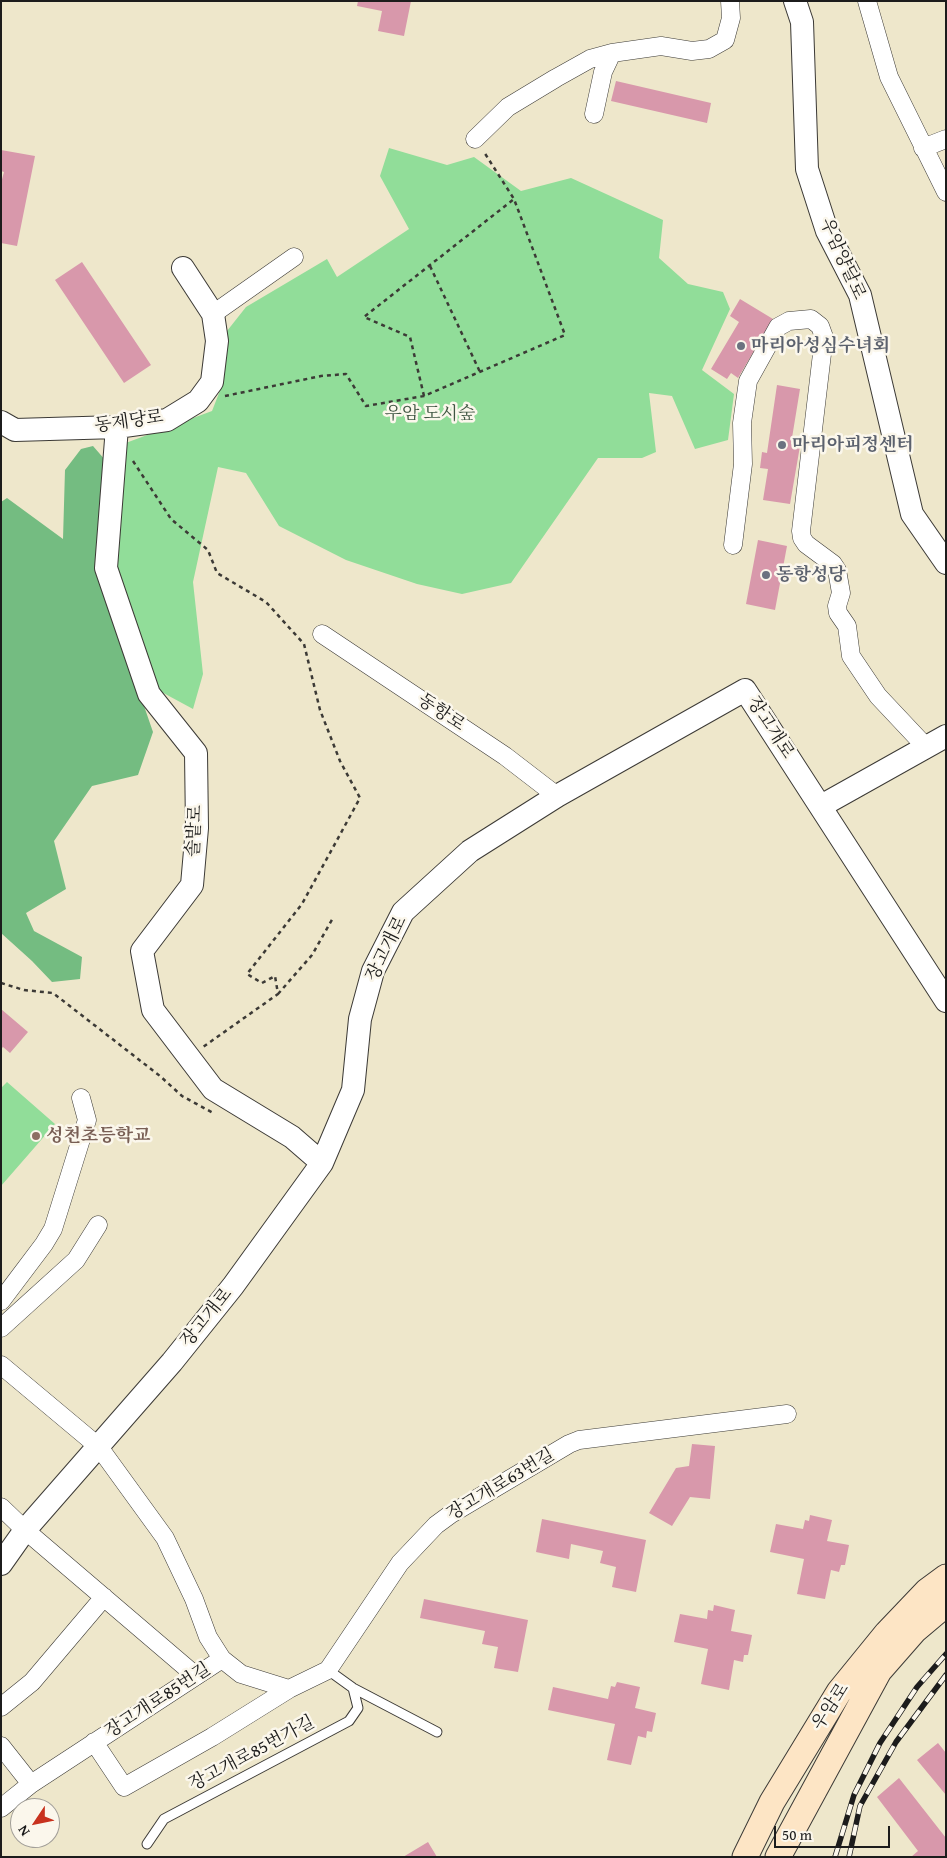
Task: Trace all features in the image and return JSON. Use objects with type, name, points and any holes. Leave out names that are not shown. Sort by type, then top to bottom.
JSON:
[{"type":"main road","name":"우암로","points":[[745,1857],[772,1802],[838,1692],[887,1633],[927,1591],[946,1577]]},
{"type":"main road","name":"우암로","points":[[783,1851],[879,1671],[914,1631],[946,1604]]},
{"type":"street","points":[[475,139],[508,107],[590,60],[612,53],[661,46],[692,51],[709,49],[725,40],[731,18],[730,1]]},
{"type":"street","name":"우암양달로","points":[[795,1],[802,22],[807,169],[827,231],[860,295],[912,514],[942,549]]},
{"type":"street","points":[[867,1],[889,77],[946,192]]},
{"type":"street","points":[[594,114],[603,72],[612,53]]},
{"type":"street","points":[[924,148],[946,139]]},
{"type":"street","points":[[213,314],[294,257]]},
{"type":"street","name":"동제당로","points":[[1,422],[15,430],[117,427],[167,420],[198,401],[212,382],[217,340],[213,314],[183,268]]},
{"type":"street","points":[[733,545],[743,464],[742,423],[748,381],[778,327],[789,321],[811,319],[820,326],[824,337],[801,531],[802,538],[806,544],[833,564],[837,570],[841,593],[837,606],[838,613],[847,626],[851,656],[878,696],[925,746]]},
{"type":"street","name":"솔밭로","points":[[117,427],[106,568],[149,694],[196,753],[197,828],[192,885],[142,951],[153,1010],[214,1089],[292,1137],[322,1163]]},
{"type":"street","name":"동항로","points":[[322,634],[506,756],[557,796]]},
{"type":"street","name":"장고개로","points":[[1,1564],[25,1530],[99,1448],[172,1362],[232,1286],[322,1163],[353,1090],[360,1019],[373,971],[403,912],[470,851],[557,796],[745,690],[943,991]]},
{"type":"street","points":[[821,806],[925,746],[946,736]]},
{"type":"street","points":[[1,1301],[53,1230],[87,1120],[81,1098]]},
{"type":"street","points":[[1,1328],[76,1260],[98,1225]]},
{"type":"street","points":[[1,1365],[99,1448],[165,1538],[194,1599],[208,1637],[222,1659],[242,1674],[289,1689]]},
{"type":"street","name":"장고개로63번길","points":[[212,1737],[289,1689],[328,1670],[400,1564],[436,1525],[451,1514],[569,1444],[579,1440],[787,1414]]},
{"type":"street","points":[[1,1506],[25,1530],[196,1676]]},
{"type":"street","points":[[1,1707],[32,1682],[104,1598]]},
{"type":"street","name":"장고개로85번길","points":[[1,1808],[31,1784],[222,1659]]},
{"type":"street","name":"장고개로85번길","points":[[94,1742],[124,1787],[212,1737]]},
{"type":"street","points":[[1,1746],[31,1784]]},
{"type":"lane","points":[[328,1670],[353,1688],[437,1732]]},
{"type":"lane","name":"장고개로85번가길","points":[[147,1844],[164,1819],[349,1722],[358,1708],[353,1688]]},
{"type":"path","points":[[198,401],[321,376],[346,374],[366,406],[424,396],[565,335],[514,199],[475,139]]},
{"type":"path","points":[[424,396],[410,337],[364,317],[514,199]]},
{"type":"path","points":[[430,266],[480,372]]},
{"type":"path","points":[[132,460],[154,490],[171,519],[208,550],[217,573],[266,602],[304,644],[320,710],[340,761],[360,798],[302,904],[247,974],[262,983],[275,976],[278,994]]},
{"type":"path","points":[[189,1057],[278,994],[312,955],[333,918]]},
{"type":"path","points":[[1,983],[24,990],[54,993],[160,1076],[182,1096],[215,1114],[240,1106]]},
{"type":"green space","name":"우암 도시숲","points":[[389,148],[447,165],[474,157],[521,191],[571,178],[663,220],[659,258],[688,284],[723,292],[730,309],[702,370],[734,394],[728,440],[695,449],[672,396],[649,393],[656,452],[642,458],[598,458],[511,583],[462,594],[417,584],[346,560],[279,526],[246,473],[218,467],[193,582],[203,674],[193,709],[156,689],[116,563],[123,444],[212,411],[221,388],[227,331],[246,307],[327,259],[337,277],[409,229],[380,176]]},
{"type":"green space","points":[[93,446],[106,461],[98,573],[153,732],[138,775],[92,786],[54,841],[66,889],[26,913],[34,931],[82,957],[80,979],[52,982],[1,933],[1,502],[7,498],[63,539],[65,470],[81,449]]},
{"type":"green space","points":[[7,1082],[55,1124],[1,1186],[1,1088]]},
{"type":"building","points":[[358,1],[411,1],[404,36],[378,31],[382,11],[357,6]]},
{"type":"building","points":[[616,81],[711,103],[707,123],[611,101]]},
{"type":"building","points":[[1,150],[35,156],[17,246],[1,243],[1,183],[4,172],[1,171]]},
{"type":"building","points":[[82,262],[151,365],[124,383],[55,280]]},
{"type":"building","name":"마리아성심수녀회","points":[[740,299],[773,319],[738,378],[731,373],[727,379],[711,369],[739,322],[730,316]]},
{"type":"building","name":"마리아피정센터","points":[[777,385],[800,389],[791,444],[800,446],[790,504],[763,500],[768,469],[760,468],[762,452],[767,453]]},
{"type":"building","name":"동항성당","points":[[758,540],[787,546],[775,610],[746,604]]},
{"type":"building","points":[[1,1009],[28,1032],[10,1053],[3,1047],[1,1049]]},
{"type":"building","points":[[692,1444],[715,1446],[710,1499],[690,1497],[672,1526],[649,1513],[676,1468],[689,1466]]},
{"type":"building","points":[[810,1515],[832,1520],[827,1541],[849,1545],[845,1565],[841,1565],[839,1572],[831,1570],[825,1599],[797,1594],[804,1559],[770,1552],[776,1524],[803,1529],[805,1520],[809,1521]]},
{"type":"building","points":[[542,1519],[646,1540],[636,1592],[612,1587],[616,1567],[600,1563],[603,1551],[571,1544],[569,1559],[536,1552]]},
{"type":"building","points":[[424,1599],[528,1620],[518,1672],[494,1668],[498,1647],[482,1644],[485,1631],[420,1618]]},
{"type":"building","points":[[714,1605],[735,1610],[731,1631],[752,1635],[748,1655],[744,1655],[743,1662],[734,1660],[729,1690],[701,1684],[708,1649],[674,1642],[680,1614],[707,1619],[708,1610],[713,1611]]},
{"type":"building","points":[[617,1682],[640,1687],[635,1708],[656,1713],[652,1732],[647,1731],[646,1738],[638,1736],[631,1765],[607,1760],[615,1724],[548,1710],[553,1687],[608,1699],[611,1686],[615,1687]]},
{"type":"building","points":[[938,1743],[946,1753],[946,1795],[917,1760]]},
{"type":"building","points":[[899,1778],[946,1838],[946,1857],[911,1857],[918,1851],[877,1797]]},
{"type":"building","points":[[428,1842],[437,1857],[403,1857]]},
{"type":"railway","points":[[835,1857],[854,1795],[880,1743],[917,1687],[946,1654]]},
{"type":"railway","points":[[849,1857],[860,1806],[896,1742],[946,1675]]},
{"type":"place","name":"마리아성심수녀회","points":[[741,346]]},
{"type":"place","name":"마리아피정센터","points":[[782,445]]},
{"type":"place","name":"동항성당","points":[[766,575]]},
{"type":"place","name":"성천초등학교","points":[[36,1136]]}]
